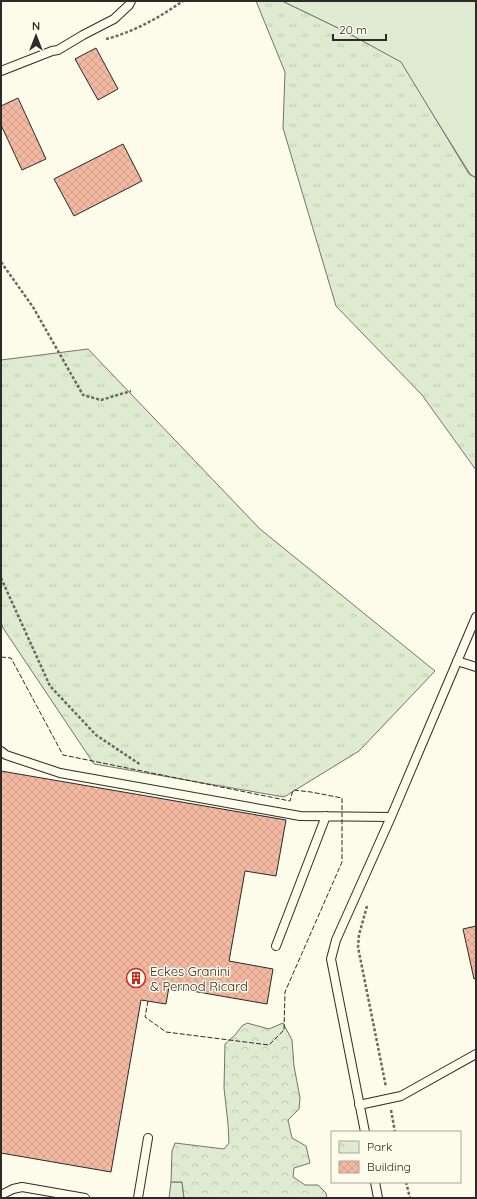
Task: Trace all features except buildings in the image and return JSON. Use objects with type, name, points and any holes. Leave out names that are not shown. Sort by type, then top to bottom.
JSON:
[{"type":"lane","points":[[1,71],[58,50],[114,19],[130,5],[131,1]]},
{"type":"lane","points":[[365,1131],[331,959],[336,940],[391,817],[476,617]]},
{"type":"lane","points":[[457,661],[476,668]]},
{"type":"lane","points":[[1,751],[6,755],[60,773],[300,816],[391,817]]},
{"type":"lane","points":[[276,946],[326,816]]},
{"type":"lane","points":[[360,1105],[401,1096],[476,1054]]},
{"type":"lane","points":[[138,1198],[148,1138]]},
{"type":"lane","points":[[375,1183],[378,1198]]},
{"type":"lane","points":[[1,1195],[13,1189],[22,1187],[85,1198]]},
{"type":"path","points":[[1,262],[33,307],[83,395],[101,400],[131,391]]},
{"type":"path","points":[[1,578],[50,686],[96,735],[141,765]]},
{"type":"path","points":[[369,901],[361,925],[358,947],[396,1131]]},
{"type":"path","points":[[406,1183],[410,1198]]},
{"type":"green space","points":[[256,1],[282,1],[344,31],[401,62],[469,174],[476,178],[476,470],[422,395],[336,306],[283,128],[285,72]]},
{"type":"green space","points":[[282,1],[476,1],[476,178],[470,174],[400,62],[344,31]]},
{"type":"green space","points":[[88,349],[260,529],[435,671],[359,751],[284,797],[94,764],[3,628],[1,623],[1,360]]},
{"type":"green space","points":[[247,1023],[269,1029],[283,1023],[292,1040],[294,1066],[300,1098],[299,1109],[288,1120],[292,1138],[306,1146],[310,1163],[294,1168],[293,1177],[305,1185],[318,1185],[326,1193],[327,1198],[184,1198],[182,1182],[171,1182],[172,1151],[175,1143],[224,1149],[229,1143],[224,1088],[225,1044],[242,1026]]},
{"type":"green space","points":[[171,1182],[182,1182],[184,1198],[169,1198]]},
{"type":"fence","points":[[1,657],[11,658],[63,755],[290,801],[293,790],[342,798],[342,862],[285,992],[284,1030],[269,1045],[166,1032],[145,1017],[148,1001]]},
{"type":"place","name":"Eckes Granini & Pernod Ricard","points":[[136,978]]}]
